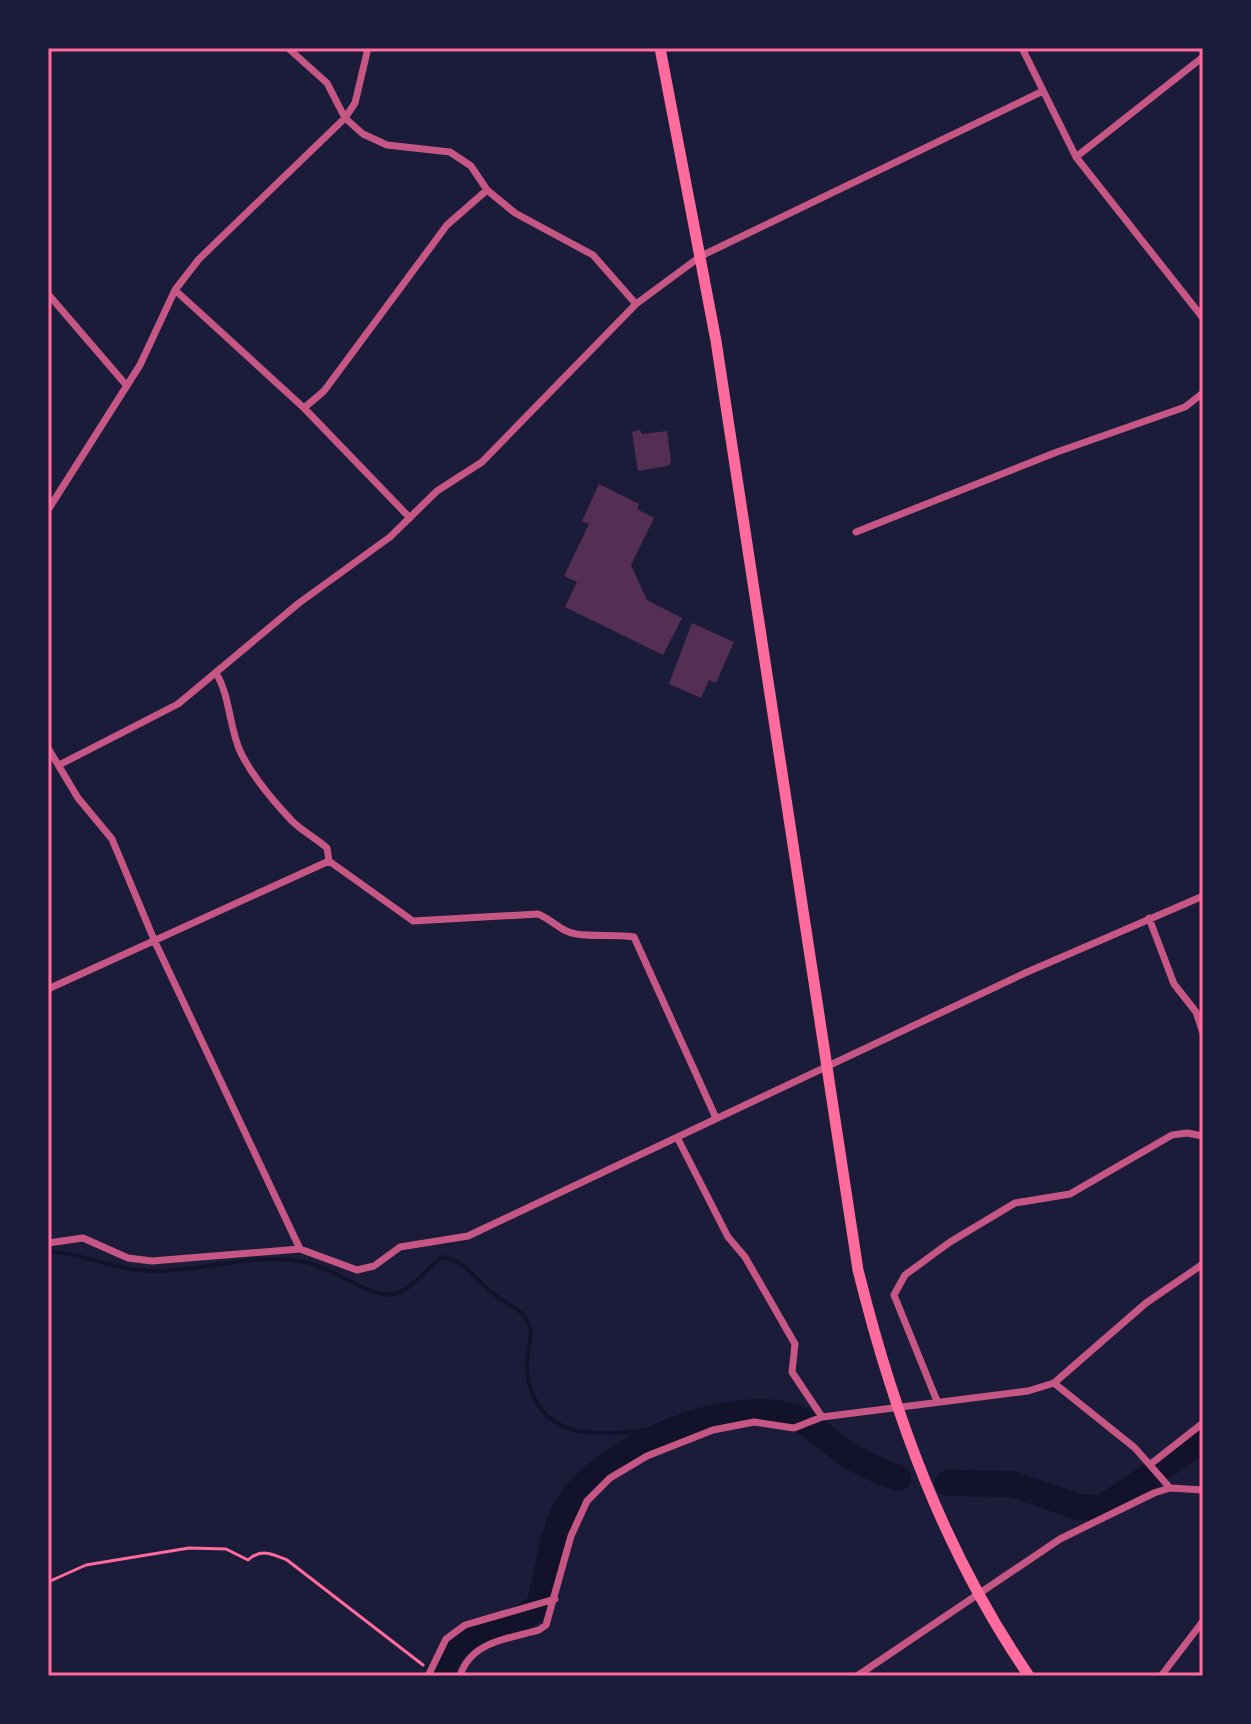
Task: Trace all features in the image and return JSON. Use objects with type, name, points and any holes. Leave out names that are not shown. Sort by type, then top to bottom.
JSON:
[{"type":"highway","points":[[660,48],[701,256],[858,1270],[895,1406],[936,1512],[979,1595],[1029,1676]]},
{"type":"street","points":[[288,48],[327,83],[345,118],[363,134],[387,145],[450,152],[471,166],[487,190],[515,213],[593,255],[636,304]]},
{"type":"street","points":[[48,510],[127,386],[175,290],[199,259],[345,118],[355,103],[368,48]]},
{"type":"street","points":[[1022,48],[1076,157],[1203,318]]},
{"type":"street","points":[[1076,157],[1203,57]]},
{"type":"street","points":[[59,765],[178,704],[410,518],[437,491],[482,462],[636,304],[701,256],[1043,91]]},
{"type":"street","points":[[304,408],[324,391],[447,225],[487,190]]},
{"type":"street","points":[[175,290],[304,408],[410,518]]},
{"type":"street","points":[[48,294],[127,386]]},
{"type":"street","points":[[856,532],[1057,452],[1185,407],[1203,393]]},
{"type":"street","points":[[216,673],[223,685],[229,722],[241,753],[295,824],[327,848],[329,861],[413,921],[538,914],[555,920],[561,929],[576,934],[634,937],[716,1118]]},
{"type":"street","points":[[48,748],[78,798],[112,839],[155,942],[300,1249]]},
{"type":"street","points":[[48,989],[329,861]]},
{"type":"street","points":[[48,1243],[83,1238],[128,1258],[152,1261],[300,1249],[357,1270],[374,1266],[400,1247],[468,1236],[678,1139],[716,1118],[1203,896]]},
{"type":"street","points":[[1149,918],[1174,984],[1196,1012],[1203,1033]]},
{"type":"street","points":[[937,1401],[894,1295],[905,1275],[950,1242],[1015,1203],[1070,1194],[1172,1135],[1187,1133],[1203,1136]]},
{"type":"street","points":[[678,1139],[728,1237],[745,1257],[795,1344],[792,1372],[819,1418]]},
{"type":"street","points":[[460,1676],[472,1654],[486,1645],[539,1630],[546,1625],[571,1536],[587,1501],[610,1478],[647,1456],[713,1430],[754,1422],[801,1426],[819,1418],[1028,1391],[1054,1383],[1146,1303],[1203,1264]]},
{"type":"street","points":[[1054,1383],[1153,1466],[1170,1488]]},
{"type":"street","points":[[1153,1466],[1203,1423]]},
{"type":"street","points":[[857,1676],[1060,1539],[1170,1488],[1203,1490]]},
{"type":"street","points":[[429,1672],[446,1639],[465,1625],[552,1599]]},
{"type":"street","points":[[1161,1676],[1203,1621]]},
{"type":"path","points":[[48,1582],[86,1565],[189,1548],[226,1549],[248,1560],[254,1554],[271,1552],[287,1560],[429,1672]]},
{"type":"building","points":[[640,430],[642,434],[667,431],[671,462],[668,466],[638,471],[632,432]]},
{"type":"building","points":[[599,484],[639,504],[637,509],[654,518],[631,565],[647,600],[682,618],[663,655],[565,607],[577,582],[564,576],[589,524],[582,521]]},
{"type":"building","points":[[692,623],[734,642],[716,683],[709,680],[701,698],[669,684]]},
{"type":"waterway","points":[[48,1252],[71,1254],[138,1270],[159,1271],[267,1259],[288,1260],[319,1266],[364,1288],[385,1294],[401,1292],[442,1257],[450,1259],[463,1266],[526,1318],[530,1331],[527,1372],[535,1399],[549,1418],[568,1428],[590,1433],[690,1425]]},
{"type":"waterway","points":[[438,1676],[449,1656],[472,1635],[524,1616],[539,1606],[560,1523],[580,1490],[603,1468],[666,1433],[700,1421],[734,1414],[766,1412],[793,1417],[813,1427],[856,1459],[898,1478]]},
{"type":"waterway","points":[[948,1483],[1012,1484],[1078,1507],[1102,1508],[1203,1440]]}]
